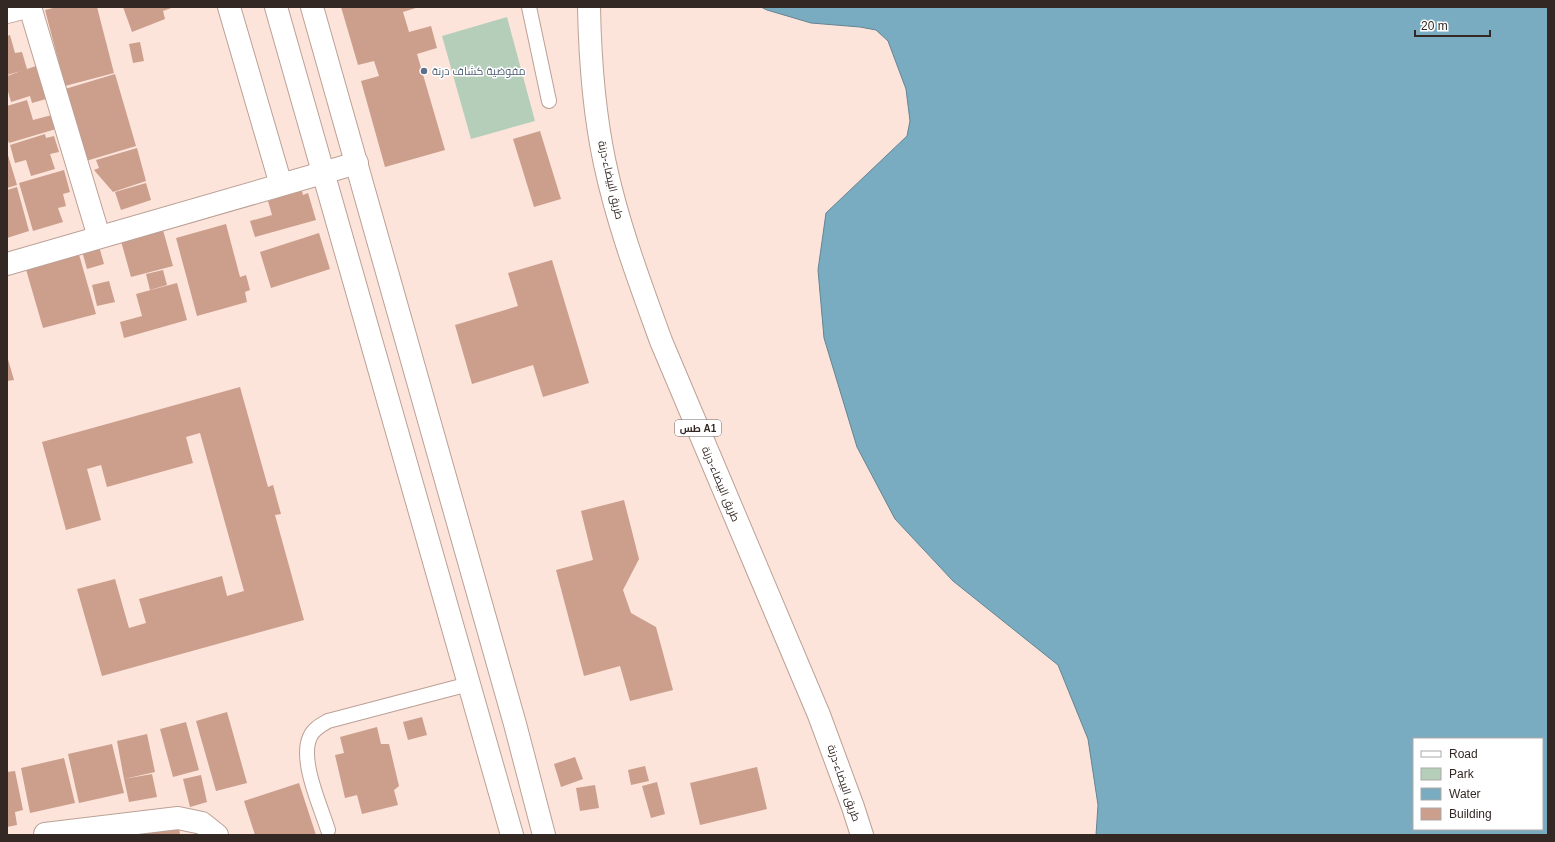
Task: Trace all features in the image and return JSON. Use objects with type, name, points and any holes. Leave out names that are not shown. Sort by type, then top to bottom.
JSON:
[{"type":"main road","points":[[7,12],[26,7]]},
{"type":"main road","points":[[30,7],[99,238]]},
{"type":"main road","points":[[229,7],[281,185]]},
{"type":"main road","points":[[276,7],[512,835]]},
{"type":"main road","points":[[312,7],[515,724],[544,835]]},
{"type":"main road","name":"طريق البيضاء-درنة","points":[[589,7],[595,105],[605,164],[620,221],[638,279],[664,349],[819,715],[862,835]]},
{"type":"main road","points":[[7,264],[357,163]]},
{"type":"main road","points":[[483,733],[515,724]]},
{"type":"main road","points":[[45,834],[88,832],[178,818],[202,823],[217,835]]},
{"type":"lane","points":[[529,7],[549,101]]},
{"type":"lane","points":[[328,830],[308,769],[307,747],[310,737],[315,730],[328,721],[469,684]]},
{"type":"green space","points":[[507,17],[535,121],[471,139],[442,36]]},
{"type":"water","points":[[761,7],[1548,7],[1548,835],[1096,835],[1098,805],[1088,739],[1058,665],[953,581],[895,519],[857,447],[824,338],[818,270],[826,213],[907,136],[910,121],[906,89],[888,41],[876,30],[860,27],[811,23]]},
{"type":"building","points":[[57,7],[97,7],[114,73],[65,86],[45,10]]},
{"type":"building","points":[[123,7],[174,7],[163,11],[165,19],[132,32]]},
{"type":"building","points":[[341,7],[419,7],[403,12],[409,32],[431,26],[437,48],[417,54],[445,150],[385,167],[361,81],[379,76],[374,61],[358,65]]},
{"type":"building","points":[[10,35],[15,53],[22,52],[27,69],[36,66],[46,99],[32,103],[30,96],[11,102],[7,88],[7,76],[21,71],[7,75],[7,36]]},
{"type":"building","points":[[140,42],[144,61],[133,63],[129,44]]},
{"type":"building","points":[[115,74],[136,146],[86,161],[65,89]]},
{"type":"building","points":[[27,100],[33,120],[52,115],[56,129],[9,143],[7,138],[7,106]]},
{"type":"building","points":[[540,131],[561,199],[534,207],[513,139]]},
{"type":"building","points":[[45,134],[46,138],[54,136],[59,152],[50,154],[55,169],[31,176],[26,160],[15,163],[10,145]]},
{"type":"building","points":[[137,148],[146,181],[113,192],[94,170],[99,168],[96,160]]},
{"type":"building","points":[[7,152],[17,185],[7,188]]},
{"type":"building","points":[[64,170],[70,192],[63,194],[66,206],[58,208],[63,222],[33,231],[19,183]]},
{"type":"building","points":[[146,183],[151,200],[121,210],[115,192]]},
{"type":"building","points":[[17,187],[29,231],[7,238],[7,190]]},
{"type":"building","points":[[301,187],[303,195],[308,193],[316,220],[255,237],[250,221],[272,215],[268,201],[281,197],[280,193]]},
{"type":"building","points":[[226,224],[240,277],[246,275],[250,290],[245,292],[247,302],[197,316],[176,238]]},
{"type":"building","points":[[163,230],[173,266],[131,277],[121,241]]},
{"type":"building","points":[[319,233],[330,269],[271,288],[260,252]]},
{"type":"building","points":[[99,246],[104,264],[87,269],[82,251]]},
{"type":"building","points":[[78,251],[96,314],[43,328],[25,266]]},
{"type":"building","points":[[552,260],[589,383],[543,397],[533,365],[472,384],[455,325],[518,306],[508,273]]},
{"type":"building","points":[[163,270],[167,285],[150,290],[146,274]]},
{"type":"building","points":[[109,281],[115,302],[97,306],[92,285]]},
{"type":"building","points":[[177,283],[187,320],[124,338],[120,322],[142,316],[136,294]]},
{"type":"building","points":[[7,356],[14,380],[7,381]]},
{"type":"building","points":[[240,387],[268,487],[273,485],[281,514],[275,515],[304,620],[102,676],[77,589],[115,579],[129,628],[146,623],[139,599],[222,576],[227,596],[244,591],[200,433],[186,437],[193,463],[107,487],[101,465],[87,469],[101,520],[66,530],[42,442]]},
{"type":"building","points":[[624,500],[639,559],[623,590],[631,613],[656,627],[673,690],[630,701],[620,666],[584,676],[556,570],[593,560],[581,511]]},
{"type":"building","points":[[227,712],[247,783],[216,791],[196,721]]},
{"type":"building","points":[[422,717],[427,735],[408,740],[403,722]]},
{"type":"building","points":[[186,722],[199,770],[173,777],[160,729]]},
{"type":"building","points":[[377,727],[381,744],[389,744],[399,786],[394,790],[398,805],[362,814],[357,795],[345,798],[335,755],[344,753],[340,737]]},
{"type":"building","points":[[147,734],[155,772],[124,779],[117,741]]},
{"type":"building","points":[[112,744],[124,793],[79,803],[68,754]]},
{"type":"building","points":[[575,757],[583,779],[561,787],[554,764]]},
{"type":"building","points":[[64,758],[75,803],[30,813],[21,768]]},
{"type":"building","points":[[645,766],[649,781],[631,785],[628,770]]},
{"type":"building","points":[[757,767],[767,809],[700,825],[690,783]]},
{"type":"building","points":[[15,771],[23,810],[15,812],[17,825],[7,827],[7,772]]},
{"type":"building","points":[[152,774],[157,797],[129,802],[124,779]]},
{"type":"building","points":[[201,775],[207,802],[190,807],[183,779]]},
{"type":"building","points":[[657,782],[665,814],[651,818],[642,786]]},
{"type":"building","points":[[299,783],[316,835],[255,835],[244,801]]},
{"type":"building","points":[[595,785],[599,808],[580,811],[576,788]]},
{"type":"building","points":[[178,819],[180,835],[131,835],[130,826]]},
{"type":"place","name":"مفوضية كشاف درنة","points":[[424,71]]}]
